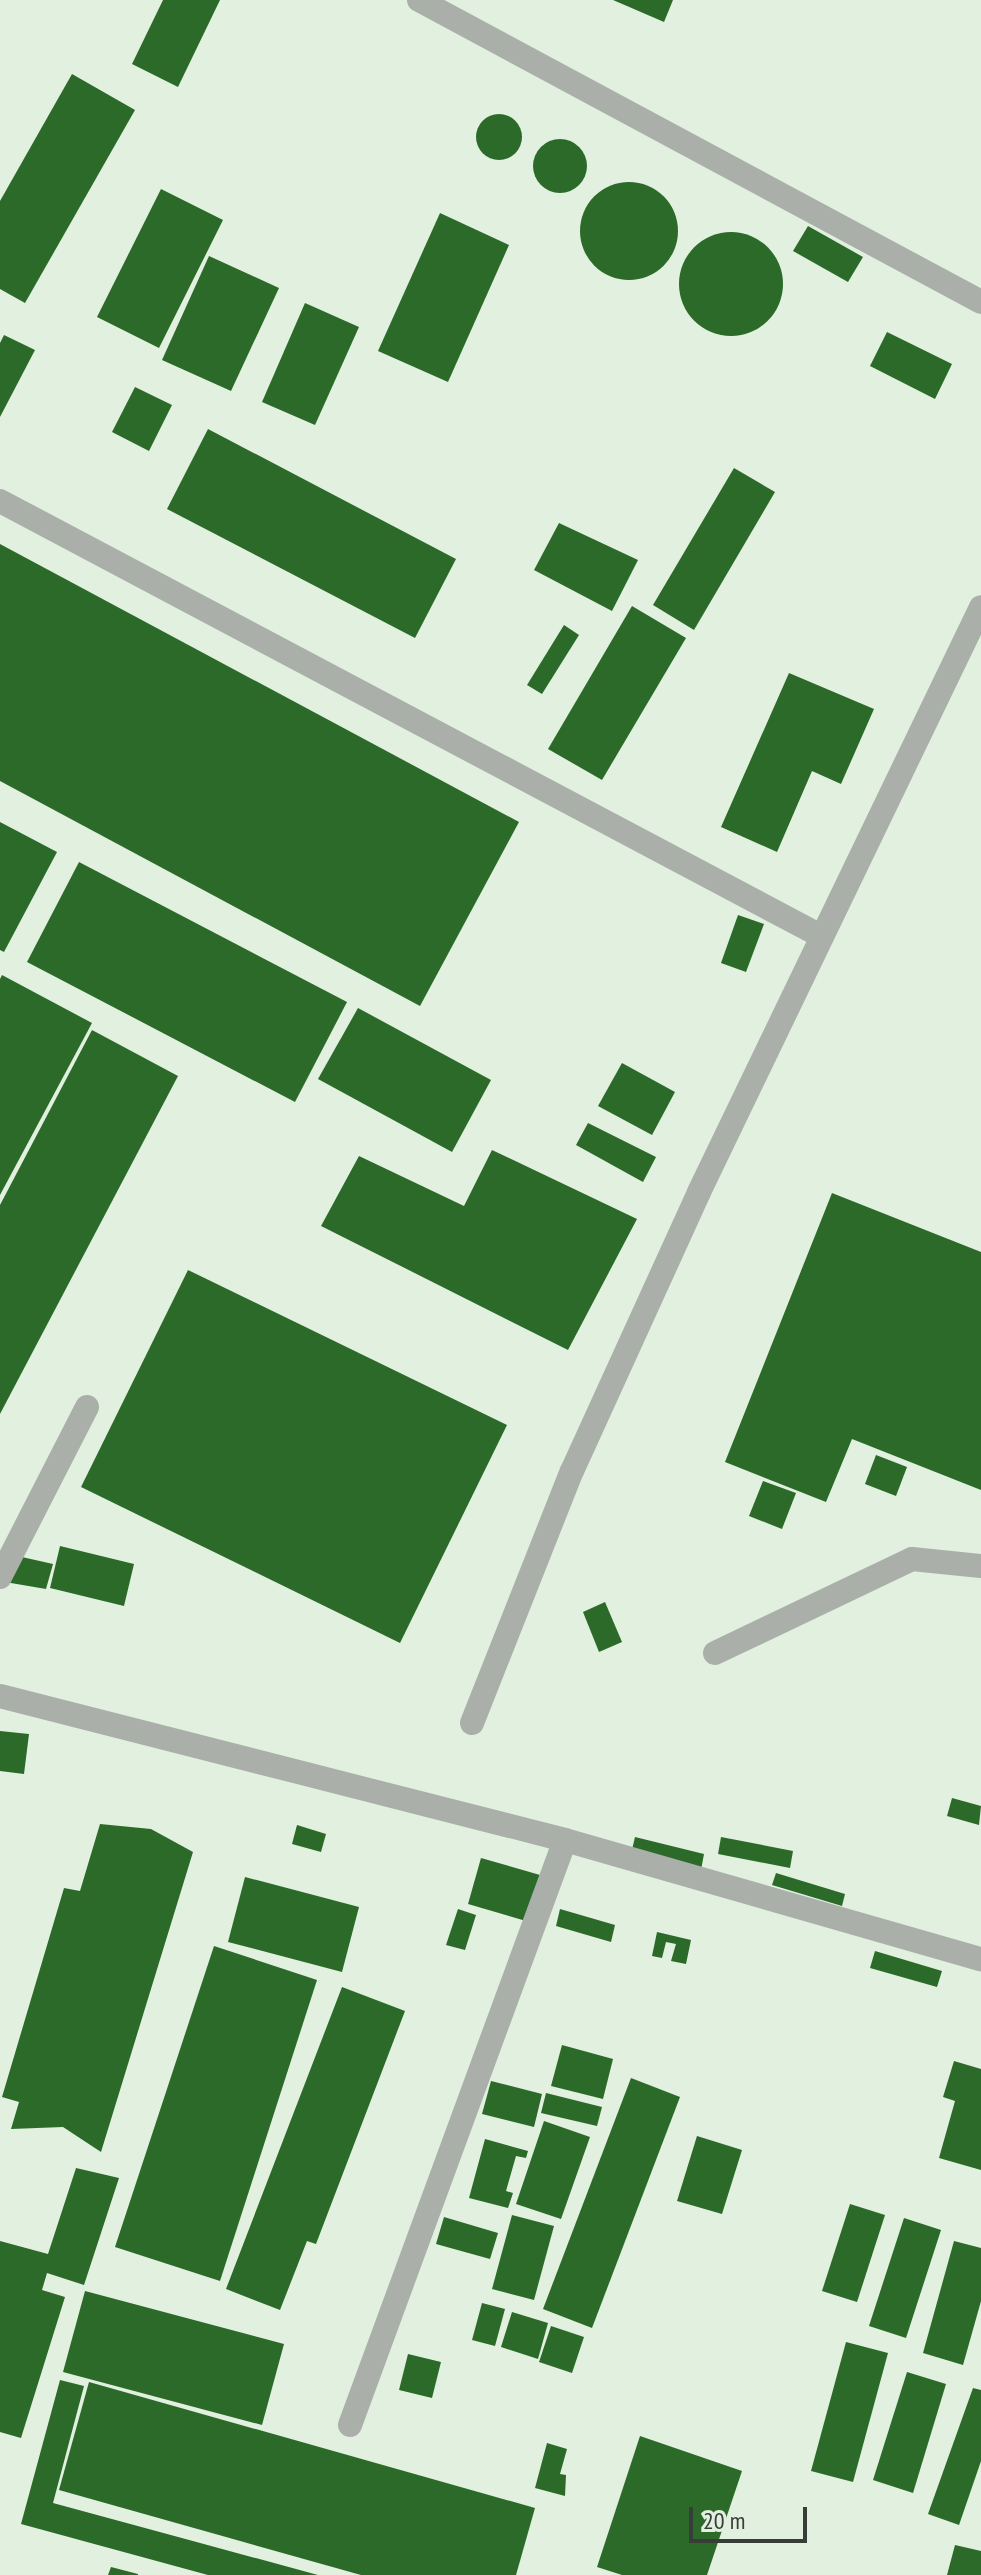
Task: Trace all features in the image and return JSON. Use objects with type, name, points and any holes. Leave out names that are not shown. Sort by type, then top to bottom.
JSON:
[{"type":"street","points":[[419,0],[981,302]]},
{"type":"street","points":[[0,501],[821,936]]},
{"type":"street","points":[[472,1723],[572,1471],[821,936],[981,607]]},
{"type":"street","points":[[0,1577],[87,1407]]},
{"type":"street","points":[[715,1653],[912,1559],[981,1566]]},
{"type":"street","points":[[0,1696],[565,1840],[981,1959]]},
{"type":"street","points":[[350,2425],[565,1840]]},
{"type":"building","points":[[163,0],[220,0],[178,87],[132,64]]},
{"type":"building","points":[[613,0],[673,0],[664,22]]},
{"type":"building","points":[[72,74],[135,110],[25,303],[0,289],[0,201]]},
{"type":"building","points":[[499,114],[516,120],[522,137],[516,154],[499,160],[482,154],[476,137],[482,120]]},
{"type":"building","points":[[560,139],[579,147],[587,166],[579,185],[560,193],[541,185],[533,166],[541,147]]},
{"type":"building","points":[[629,182],[648,185],[664,196],[675,212],[678,231],[675,250],[664,266],[648,277],[629,280],[610,277],[594,266],[583,250],[580,231],[583,212],[594,196],[610,185]]},
{"type":"building","points":[[161,189],[223,220],[159,348],[97,317]]},
{"type":"building","points":[[440,213],[509,245],[448,382],[378,351]]},
{"type":"building","points":[[808,226],[863,257],[848,282],[793,251]]},
{"type":"building","points":[[731,232],[751,236],[768,247],[779,264],[783,284],[779,304],[768,321],[751,332],[731,336],[711,332],[694,321],[683,304],[679,284],[683,264],[694,247],[711,236]]},
{"type":"building","points":[[209,256],[279,288],[231,391],[162,360]]},
{"type":"building","points":[[305,303],[359,327],[315,425],[262,402]]},
{"type":"building","points":[[887,332],[952,364],[935,399],[870,366]]},
{"type":"building","points":[[4,335],[35,350],[0,417],[0,343]]},
{"type":"building","points":[[135,387],[172,405],[149,451],[112,432]]},
{"type":"building","points":[[208,429],[456,559],[415,638],[167,509]]},
{"type":"building","points":[[734,468],[775,492],[694,630],[653,605]]},
{"type":"building","points":[[559,523],[638,560],[612,611],[534,570]]},
{"type":"building","points":[[0,544],[519,822],[420,1006],[0,781]]},
{"type":"building","points":[[632,606],[686,638],[602,780],[548,749]]},
{"type":"building","points":[[564,625],[579,635],[542,694],[527,685]]},
{"type":"building","points":[[789,673],[874,709],[841,784],[812,771],[777,852],[721,827]]},
{"type":"building","points":[[0,822],[57,852],[4,952],[0,950]]},
{"type":"building","points":[[79,862],[347,1002],[295,1102],[27,962]]},
{"type":"building","points":[[738,915],[764,924],[746,972],[721,963]]},
{"type":"building","points":[[2,975],[92,1023],[0,1195],[0,979]]},
{"type":"building","points":[[358,1008],[491,1080],[452,1152],[318,1079]]},
{"type":"building","points":[[92,1030],[178,1076],[0,1414],[0,1205]]},
{"type":"building","points":[[622,1063],[675,1092],[652,1135],[598,1106]]},
{"type":"building","points":[[588,1123],[656,1157],[643,1182],[576,1145]]},
{"type":"building","points":[[492,1150],[637,1219],[568,1350],[321,1226],[359,1156],[464,1206]]},
{"type":"building","points":[[832,1193],[981,1252],[981,1490],[852,1439],[826,1502],[725,1462]]},
{"type":"building","points":[[188,1270],[507,1425],[400,1643],[81,1487]]},
{"type":"building","points":[[876,1455],[907,1467],[896,1496],[865,1484]]},
{"type":"building","points":[[763,1481],[796,1493],[782,1529],[749,1516]]},
{"type":"building","points":[[60,1546],[134,1564],[124,1606],[50,1588]]},
{"type":"building","points":[[13,1555],[53,1564],[46,1589],[5,1582]]},
{"type":"building","points":[[605,1602],[622,1642],[599,1652],[583,1612]]},
{"type":"building","points":[[0,1731],[29,1734],[24,1774],[0,1771]]},
{"type":"building","points":[[952,1798],[981,1806],[979,1825],[947,1816]]},
{"type":"building","points":[[100,1824],[151,1829],[193,1852],[101,2152],[63,2127],[11,2129],[19,2102],[2,2097],[64,1888],[80,1891]]},
{"type":"building","points":[[297,1825],[326,1834],[321,1852],[292,1844]]},
{"type":"building","points":[[635,1837],[704,1854],[701,1870],[631,1854]]},
{"type":"building","points":[[721,1837],[793,1851],[790,1868],[718,1854]]},
{"type":"building","points":[[481,1858],[540,1875],[526,1921],[468,1904]]},
{"type":"building","points":[[776,1873],[845,1894],[842,1906],[772,1885]]},
{"type":"building","points":[[245,1877],[359,1907],[342,1972],[228,1942]]},
{"type":"building","points":[[458,1909],[476,1915],[465,1950],[446,1945]]},
{"type":"building","points":[[560,1909],[615,1925],[611,1942],[556,1926]]},
{"type":"building","points":[[657,1932],[691,1940],[686,1964],[671,1961],[676,1944],[666,1942],[662,1958],[652,1956]]},
{"type":"building","points":[[214,1946],[317,1980],[220,2281],[115,2247]]},
{"type":"building","points":[[875,1951],[942,1971],[937,1987],[870,1968]]},
{"type":"building","points":[[342,1987],[405,2011],[316,2244],[307,2241],[280,2310],[226,2289]]},
{"type":"building","points":[[562,2045],[613,2059],[603,2099],[551,2086]]},
{"type":"building","points":[[954,2061],[981,2069],[981,2170],[939,2158],[955,2101],[943,2097]]},
{"type":"building","points":[[631,2078],[680,2097],[592,2328],[543,2309]]},
{"type":"building","points":[[491,2081],[542,2094],[534,2127],[482,2114]]},
{"type":"building","points":[[546,2093],[602,2107],[597,2126],[541,2113]]},
{"type":"building","points":[[544,2121],[590,2137],[561,2219],[516,2204]]},
{"type":"building","points":[[697,2136],[742,2150],[722,2214],[677,2201]]},
{"type":"building","points":[[485,2139],[528,2151],[526,2158],[516,2156],[506,2191],[513,2193],[508,2208],[469,2198]]},
{"type":"building","points":[[76,2168],[119,2178],[84,2285],[47,2273],[42,2290],[65,2297],[21,2438],[0,2432],[0,2241],[48,2254]]},
{"type":"building","points":[[850,2204],[885,2215],[857,2302],[822,2291]]},
{"type":"building","points":[[512,2215],[554,2226],[534,2300],[492,2289]]},
{"type":"building","points":[[444,2217],[498,2233],[490,2259],[436,2244]]},
{"type":"building","points":[[904,2218],[941,2230],[906,2338],[869,2326]]},
{"type":"building","points":[[954,2241],[981,2248],[981,2301],[963,2365],[923,2353]]},
{"type":"building","points":[[85,2291],[284,2344],[262,2425],[63,2372]]},
{"type":"building","points":[[482,2303],[505,2309],[495,2346],[472,2340]]},
{"type":"building","points":[[512,2312],[548,2323],[538,2359],[501,2347]]},
{"type":"building","points":[[551,2326],[584,2337],[572,2373],[539,2362]]},
{"type":"building","points":[[846,2342],[888,2353],[853,2482],[811,2471]]},
{"type":"building","points":[[408,2354],[441,2362],[432,2398],[399,2390]]},
{"type":"building","points":[[907,2372],[946,2384],[913,2493],[873,2480]]},
{"type":"building","points":[[60,2380],[84,2386],[53,2503],[318,2575],[208,2575],[21,2524]]},
{"type":"building","points":[[89,2382],[535,2508],[516,2575],[361,2575],[59,2490]]},
{"type":"building","points":[[973,2388],[981,2390],[981,2461],[959,2525],[928,2514]]},
{"type":"building","points":[[640,2436],[742,2471],[707,2575],[622,2575],[597,2567]]},
{"type":"building","points":[[547,2443],[567,2449],[560,2474],[566,2475],[565,2496],[535,2488]]},
{"type":"building","points":[[955,2545],[981,2551],[981,2575],[947,2575]]},
{"type":"building","points":[[111,2567],[138,2574],[138,2575],[108,2575]]}]
